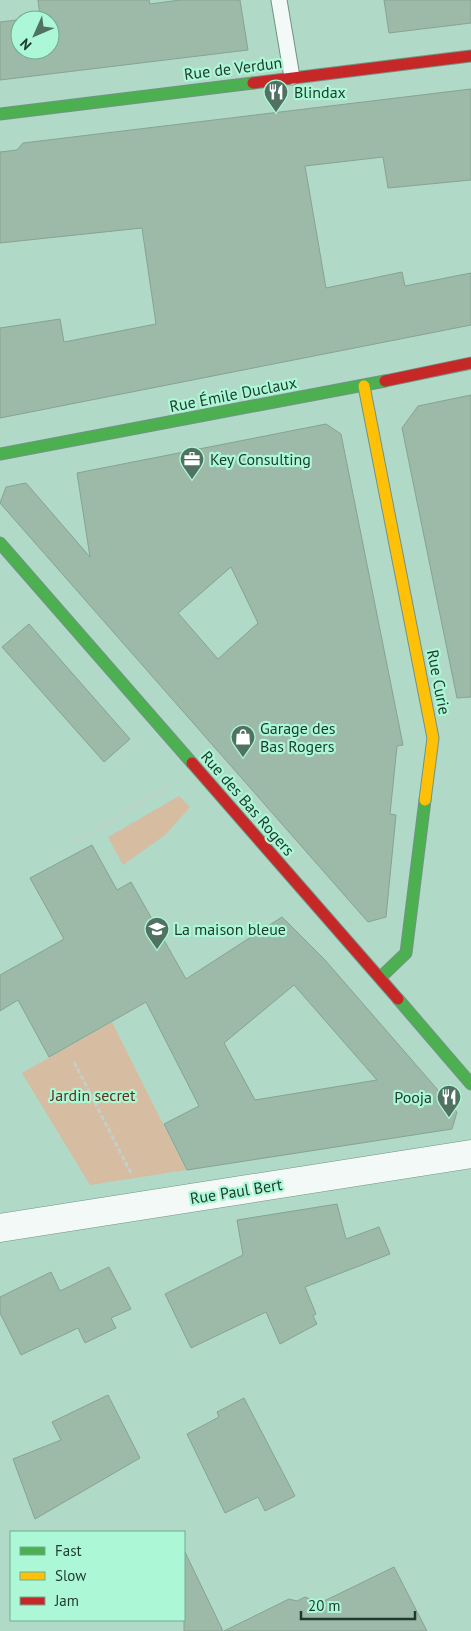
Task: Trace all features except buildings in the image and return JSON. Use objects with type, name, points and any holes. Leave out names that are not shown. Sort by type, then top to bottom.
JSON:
[{"type":"street","name":"Rue de Verdun","points":[[0,114],[471,56]]},
{"type":"street","name":"Rue Émile Duclaux","points":[[0,454],[364,386],[471,363]]},
{"type":"street","name":"Rue Curie","points":[[364,386],[433,738],[406,953],[381,977]]},
{"type":"street","name":"Rue des Bas Rogers","points":[[0,543],[196,769],[381,977],[471,1084]]},
{"type":"street","name":"Rue Paul Bert","points":[[0,1228],[471,1154]]},
{"type":"lane","points":[[279,0],[292,78]]},
{"type":"path","points":[[76,842],[196,769]]},
{"type":"path","points":[[74,1062],[147,1205]]},
{"type":"green space","points":[[179,796],[190,807],[165,835],[123,865],[108,837]]},
{"type":"green space","name":"Jardin secret","points":[[112,1022],[186,1170],[90,1185],[22,1073]]},
{"type":"traffic: fast","points":[[0,114],[253,83]]},
{"type":"traffic: fast","points":[[0,454],[385,381]]},
{"type":"traffic: fast","points":[[0,543],[192,763]]},
{"type":"traffic: fast","points":[[381,977],[406,953],[425,800]]},
{"type":"traffic: fast","points":[[398,999],[471,1084]]},
{"type":"traffic: slow","points":[[364,386],[433,738],[425,800]]},
{"type":"traffic: jam","points":[[253,83],[471,56]]},
{"type":"traffic: jam","points":[[385,381],[471,363]]},
{"type":"traffic: jam","points":[[192,763],[398,999]]},
{"type":"place","name":"Blindax","points":[[276,113]]},
{"type":"place","name":"Key Consulting","points":[[192,480]]},
{"type":"place","name":"Garage des Bas Rogers","points":[[243,758]]},
{"type":"place","name":"La maison bleue","points":[[157,950]]},
{"type":"place","name":"Pooja","points":[[449,1118]]}]
